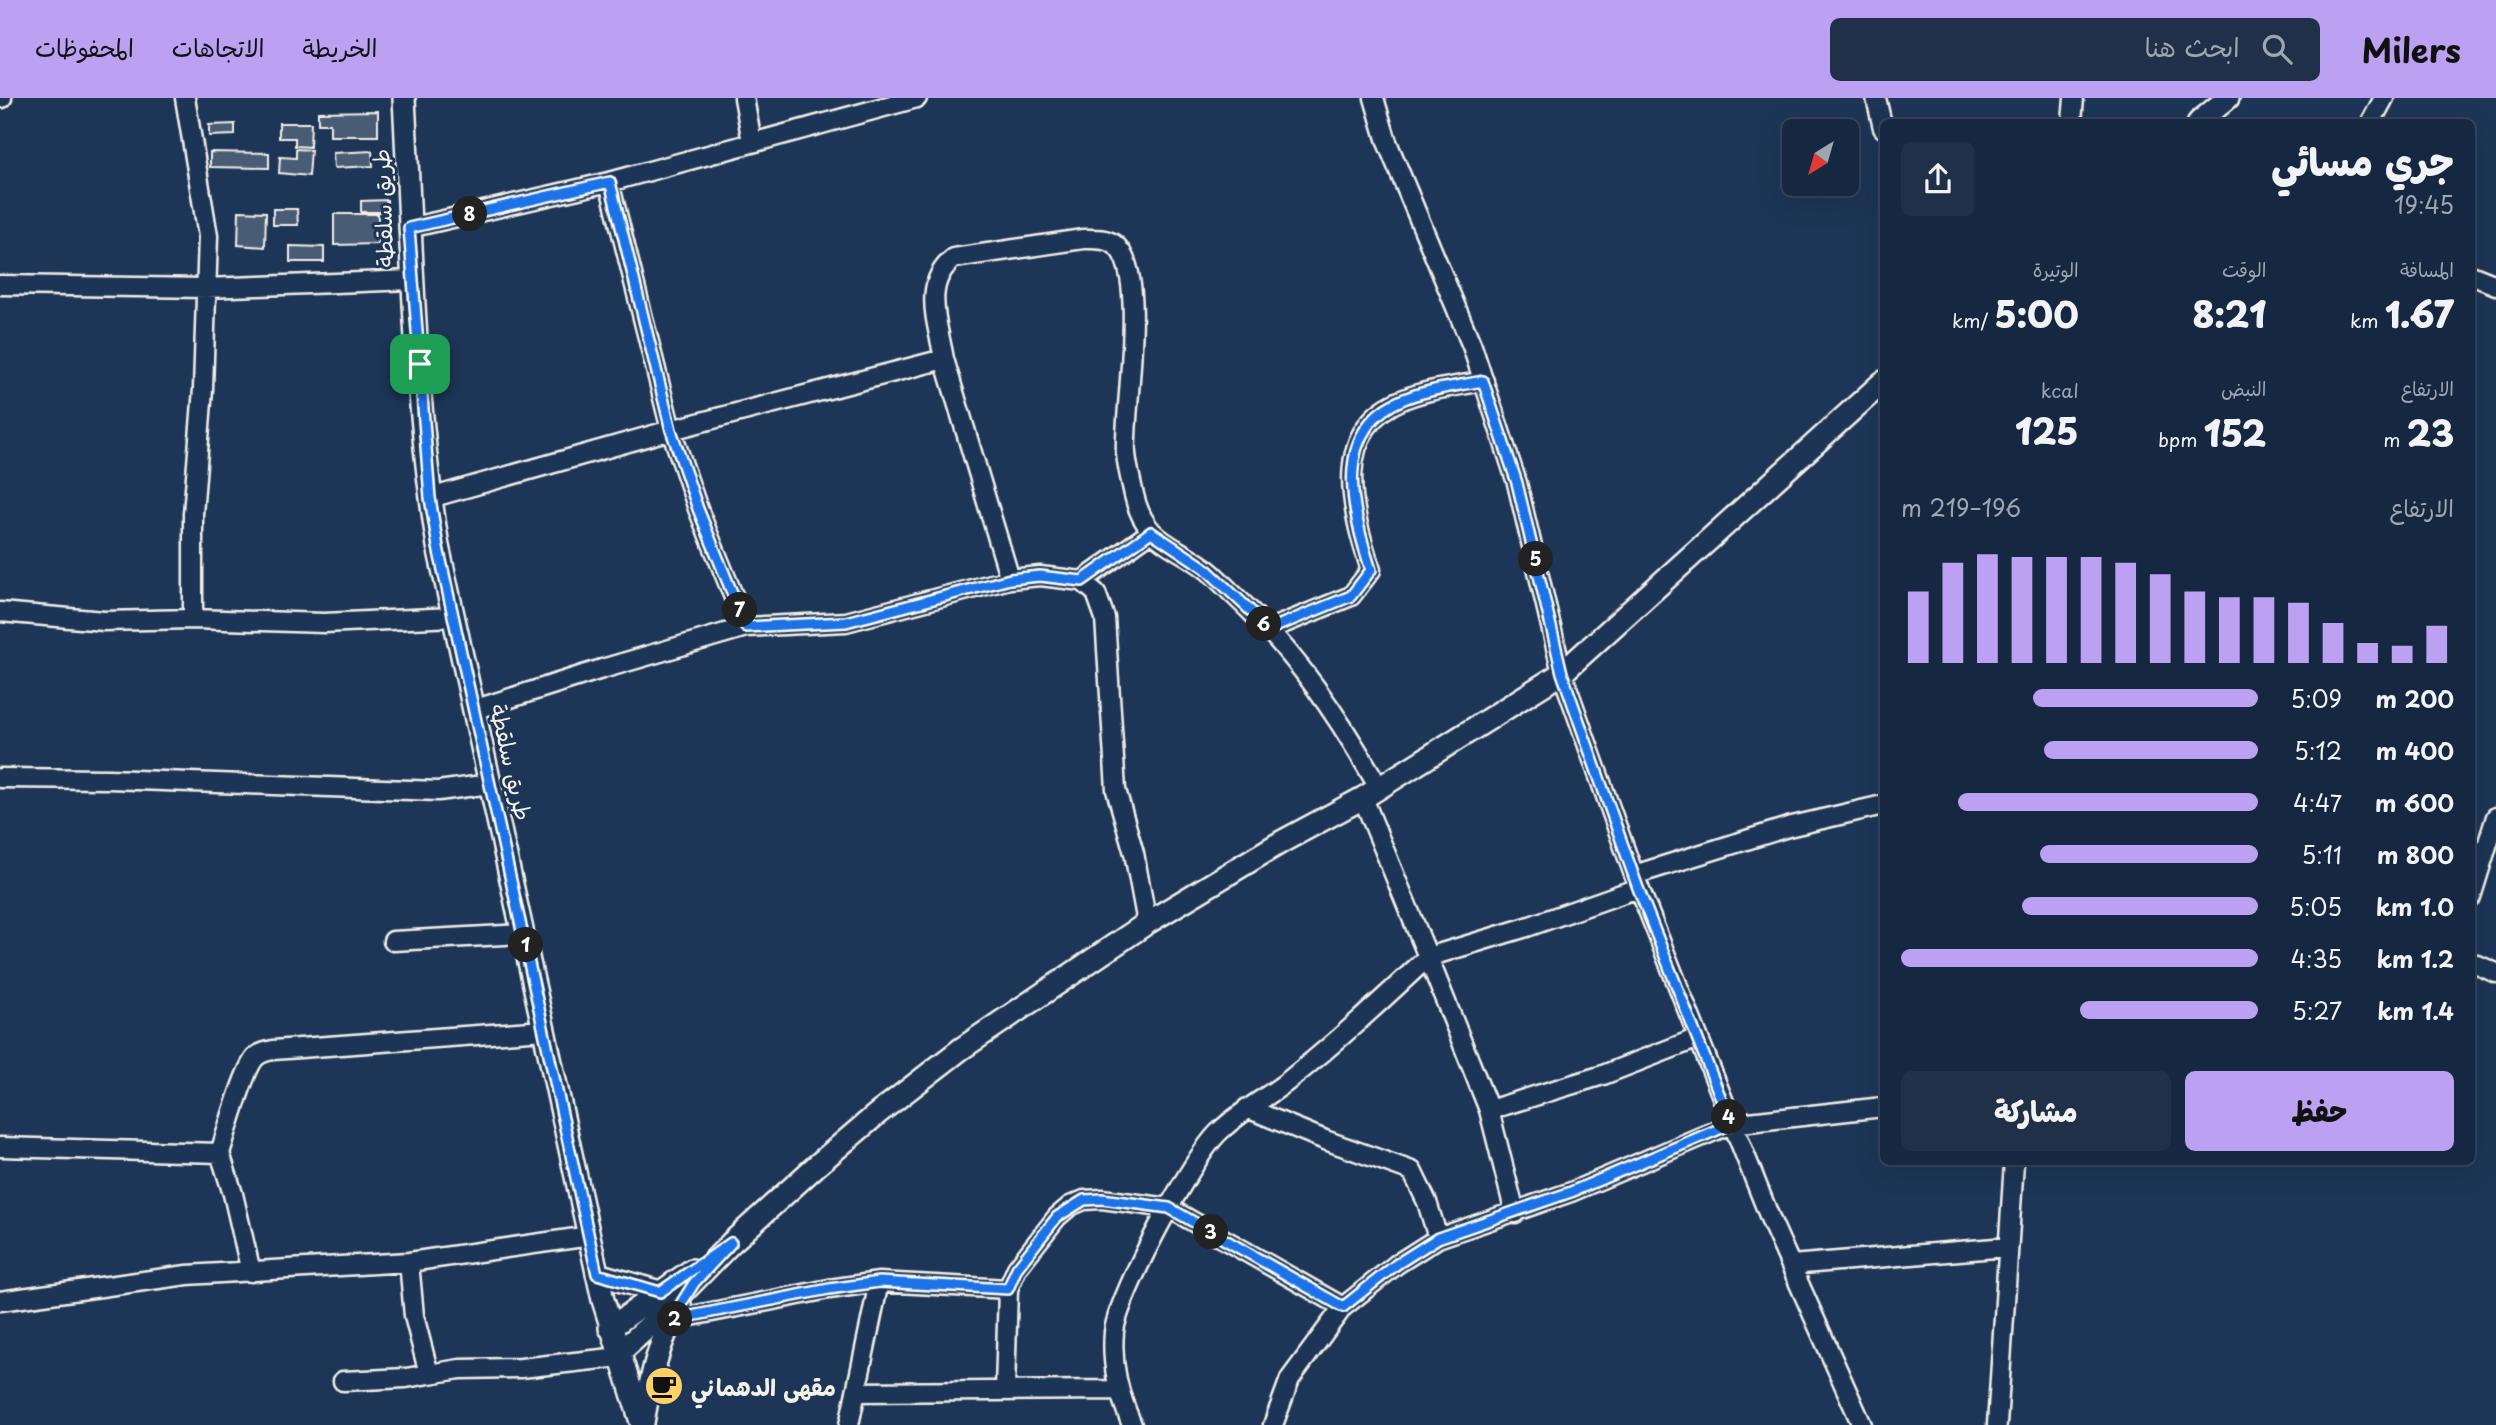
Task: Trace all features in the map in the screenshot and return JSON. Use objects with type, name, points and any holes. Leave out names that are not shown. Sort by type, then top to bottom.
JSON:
[{"type":"street","points":[[185,98],[208,236],[204,389],[193,514],[193,619]]},
{"type":"street","name":"طريق سلقطة","points":[[404,98],[412,280],[430,498],[473,709],[597,1274],[610,1328],[643,1425]]},
{"type":"street","points":[[744,98],[752,142]]},
{"type":"street","points":[[409,228],[610,182],[917,98]]},
{"type":"street","points":[[1374,98],[1387,142],[1427,235],[1483,381],[1517,483],[1562,673],[1636,882],[1731,1124],[1862,1425]]},
{"type":"street","points":[[1876,98],[1881,119]]},
{"type":"street","points":[[2072,119],[2074,98]]},
{"type":"street","points":[[2203,119],[2228,98]]},
{"type":"street","points":[[2373,119],[2384,98]]},
{"type":"street","points":[[610,182],[671,430],[698,509],[746,627]]},
{"type":"street","points":[[1010,579],[944,359],[933,293],[936,276],[942,267],[954,258],[1083,239],[1100,239],[1115,245],[1125,259],[1128,274],[1135,335],[1128,395],[1126,453],[1135,498],[1151,532],[1205,568],[1270,629],[1330,705],[1371,793],[1428,957],[1489,1110],[1515,1213]]},
{"type":"street","points":[[2475,277],[2496,285]]},
{"type":"street","points":[[0,285],[206,288],[412,280]]},
{"type":"street","points":[[430,498],[671,430],[944,359]]},
{"type":"street","points":[[1270,629],[1351,596],[1371,570],[1362,542],[1351,486],[1353,459],[1362,436],[1376,415],[1404,398],[1483,381]]},
{"type":"street","points":[[343,1381],[406,1378],[460,1369],[521,1368],[620,1355],[731,1243],[877,1114],[950,1057],[1147,923],[1283,841],[1371,793],[1562,673],[1880,385]]},
{"type":"street","points":[[1082,581],[1151,532]]},
{"type":"street","points":[[473,709],[746,627],[846,622],[1010,579],[1040,576],[1082,581],[1096,593],[1105,618],[1116,790],[1135,853],[1147,923]]},
{"type":"street","points":[[0,612],[104,621],[193,619],[324,623],[454,617]]},
{"type":"street","points":[[0,778],[109,779],[438,791],[490,784]]},
{"type":"street","points":[[1132,1425],[1117,1390],[1114,1329],[1138,1270],[1196,1162],[1217,1132],[1287,1082],[1428,957],[1527,928],[1636,882],[1787,827],[1880,806]]},
{"type":"street","points":[[2475,884],[2496,817]]},
{"type":"street","points":[[393,941],[523,934]]},
{"type":"street","points":[[2475,964],[2496,973]]},
{"type":"street","points":[[251,1272],[220,1153],[248,1070],[256,1056],[273,1050],[544,1030]]},
{"type":"street","points":[[1489,1110],[1603,1075],[1698,1038]]},
{"type":"street","points":[[1273,1425],[1290,1379],[1343,1307],[1397,1264],[1438,1238],[1571,1192],[1731,1124],[1880,1107]]},
{"type":"street","points":[[1247,1108],[1412,1171],[1427,1202],[1438,1238]]},
{"type":"street","points":[[0,1147],[220,1153]]},
{"type":"street","points":[[1997,1425],[2014,1165]]},
{"type":"street","points":[[1005,1390],[1008,1289],[1017,1268],[1057,1217],[1070,1206],[1084,1200],[1102,1199],[1169,1208],[1343,1307]]},
{"type":"street","points":[[0,1301],[187,1275],[409,1262],[590,1236]]},
{"type":"street","points":[[610,1328],[731,1243]]},
{"type":"street","points":[[1791,1265],[2007,1247]]},
{"type":"street","points":[[409,1262],[414,1316],[429,1374]]},
{"type":"street","points":[[597,1274],[660,1292]]},
{"type":"street","points":[[671,1320],[879,1282],[1008,1289]]},
{"type":"street","points":[[849,1425],[879,1282]]},
{"type":"street","points":[[643,1425],[657,1356],[671,1320],[694,1283]]},
{"type":"street","points":[[856,1392],[1117,1390]]},
{"type":"building","points":[[378,111],[378,136],[330,136],[330,124],[318,124],[318,112]]},
{"type":"building","points":[[279,123],[311,123],[310,147],[295,146],[295,138],[279,138]]},
{"type":"building","points":[[235,124],[235,135],[209,136],[209,125]]},
{"type":"building","points":[[296,149],[311,150],[309,176],[279,173],[280,157],[296,158]]},
{"type":"building","points":[[372,151],[373,166],[334,168],[333,153]]},
{"type":"building","points":[[210,152],[269,153],[269,168],[210,167]]},
{"type":"building","points":[[387,200],[387,212],[361,212],[361,201]]},
{"type":"building","points":[[273,209],[297,209],[298,225],[273,225]]},
{"type":"building","points":[[239,211],[266,212],[265,247],[238,245]]},
{"type":"building","points":[[334,214],[378,214],[378,244],[334,245]]},
{"type":"building","points":[[290,246],[324,247],[324,262],[290,262]]},
{"type":"place","name":"مقهى الدهماني","points":[[664,1386]]},
{"type":"route","points":[[610,182],[671,430],[698,509],[746,627],[846,622],[1010,579],[1040,576],[1082,581],[1151,532],[1205,568],[1270,629],[1351,596],[1371,570],[1354,510],[1351,486],[1353,459],[1362,436],[1376,415],[1404,398],[1483,381],[1517,483],[1552,621],[1562,673],[1638,888],[1731,1124],[1571,1192],[1438,1238],[1397,1264],[1343,1307],[1169,1208],[1102,1199],[1084,1200],[1070,1206],[1057,1217],[1017,1268],[1008,1289],[879,1282],[671,1320],[694,1283],[731,1243],[660,1292],[597,1274],[438,547],[430,498],[420,364],[409,228],[610,182]]}]
